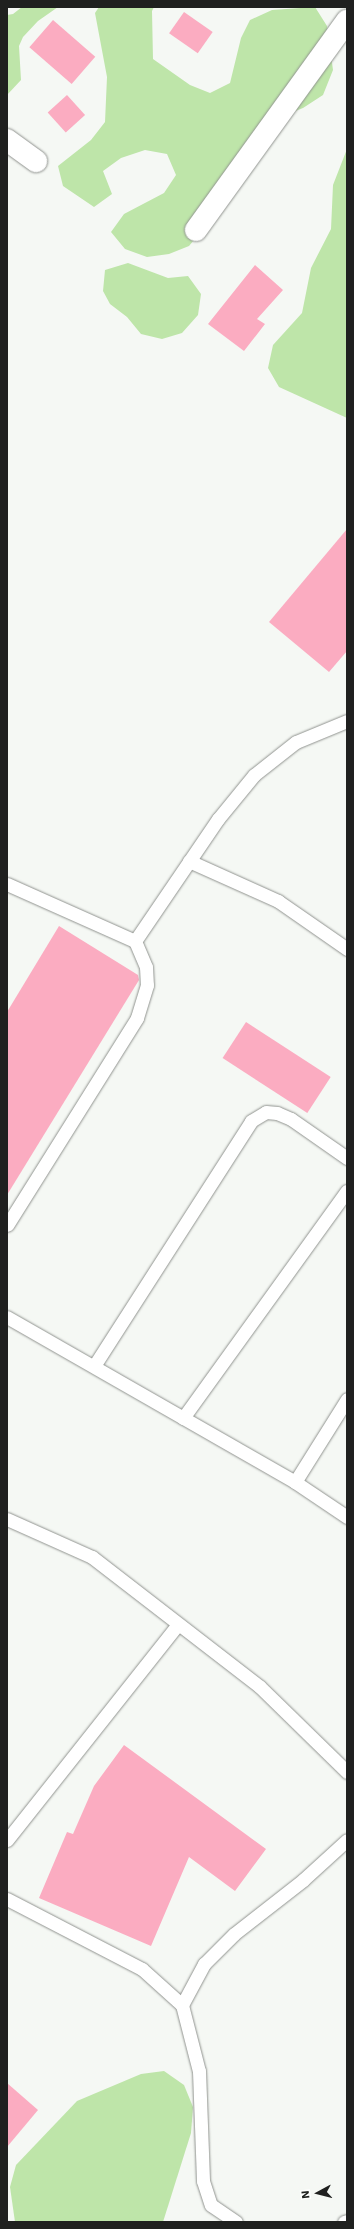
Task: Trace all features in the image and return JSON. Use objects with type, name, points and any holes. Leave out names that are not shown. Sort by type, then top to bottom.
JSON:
[{"type":"street","points":[[338,7],[347,15]]},
{"type":"street","points":[[196,230],[347,21]]},
{"type":"street","points":[[7,140],[36,161]]},
{"type":"lane","points":[[135,941],[218,819],[254,775],[296,742],[347,721]]},
{"type":"lane","points":[[190,861],[278,901],[347,949]]},
{"type":"lane","points":[[7,884],[135,941],[146,967],[147,985],[137,1018],[7,1225]]},
{"type":"lane","points":[[94,1366],[251,1121],[266,1112],[277,1113],[291,1119],[347,1158]]},
{"type":"lane","points":[[183,1418],[347,1191]]},
{"type":"lane","points":[[7,1317],[294,1482],[347,1517]]},
{"type":"lane","points":[[294,1482],[347,1399]]},
{"type":"lane","points":[[7,1519],[92,1557],[260,1687],[347,1772]]},
{"type":"lane","points":[[7,1840],[178,1624]]},
{"type":"lane","points":[[182,2006],[204,1964],[229,1939],[303,1880],[347,1840]]},
{"type":"lane","points":[[7,1899],[142,1969],[182,2006],[199,2072],[203,2181],[211,2205],[236,2222]]},
{"type":"green space","points":[[22,7],[58,7],[38,21],[23,37],[19,46],[21,80],[7,95],[7,15],[13,14]]},
{"type":"green space","points":[[99,7],[154,7],[152,11],[153,59],[190,85],[210,93],[230,83],[241,38],[250,20],[272,10],[315,7],[327,26],[333,70],[323,95],[303,108],[283,116],[204,228],[189,246],[169,254],[147,257],[125,249],[111,232],[124,214],[164,193],[176,175],[167,154],[145,150],[121,158],[103,171],[112,194],[94,207],[63,186],[58,166],[91,140],[105,122],[107,77],[95,13]]},
{"type":"green space","points":[[347,149],[347,418],[279,387],[268,368],[273,345],[302,313],[311,268],[331,229],[333,185]]},
{"type":"green space","points":[[128,263],[168,278],[188,276],[201,294],[198,315],[182,333],[162,339],[141,334],[127,317],[110,304],[103,291],[105,270]]},
{"type":"green space","points":[[164,2071],[184,2085],[193,2107],[191,2133],[163,2222],[15,2222],[10,2187],[16,2165],[77,2101],[141,2074]]},
{"type":"building","points":[[184,12],[213,32],[198,53],[169,33]]},
{"type":"building","points":[[53,20],[95,57],[72,84],[29,47]]},
{"type":"building","points":[[67,95],[85,115],[66,132],[48,112]]},
{"type":"building","points":[[255,265],[283,290],[257,319],[265,324],[244,351],[208,324]]},
{"type":"building","points":[[347,529],[347,651],[329,672],[269,622]]},
{"type":"building","points":[[59,926],[138,975],[139,980],[7,1195],[7,1012]]},
{"type":"building","points":[[246,1022],[331,1077],[307,1113],[223,1058]]},
{"type":"building","points":[[124,1745],[266,1849],[235,1891],[189,1857],[151,1946],[39,1898],[67,1832],[73,1834],[94,1786]]},
{"type":"building","points":[[7,2083],[38,2110],[7,2147]]}]
